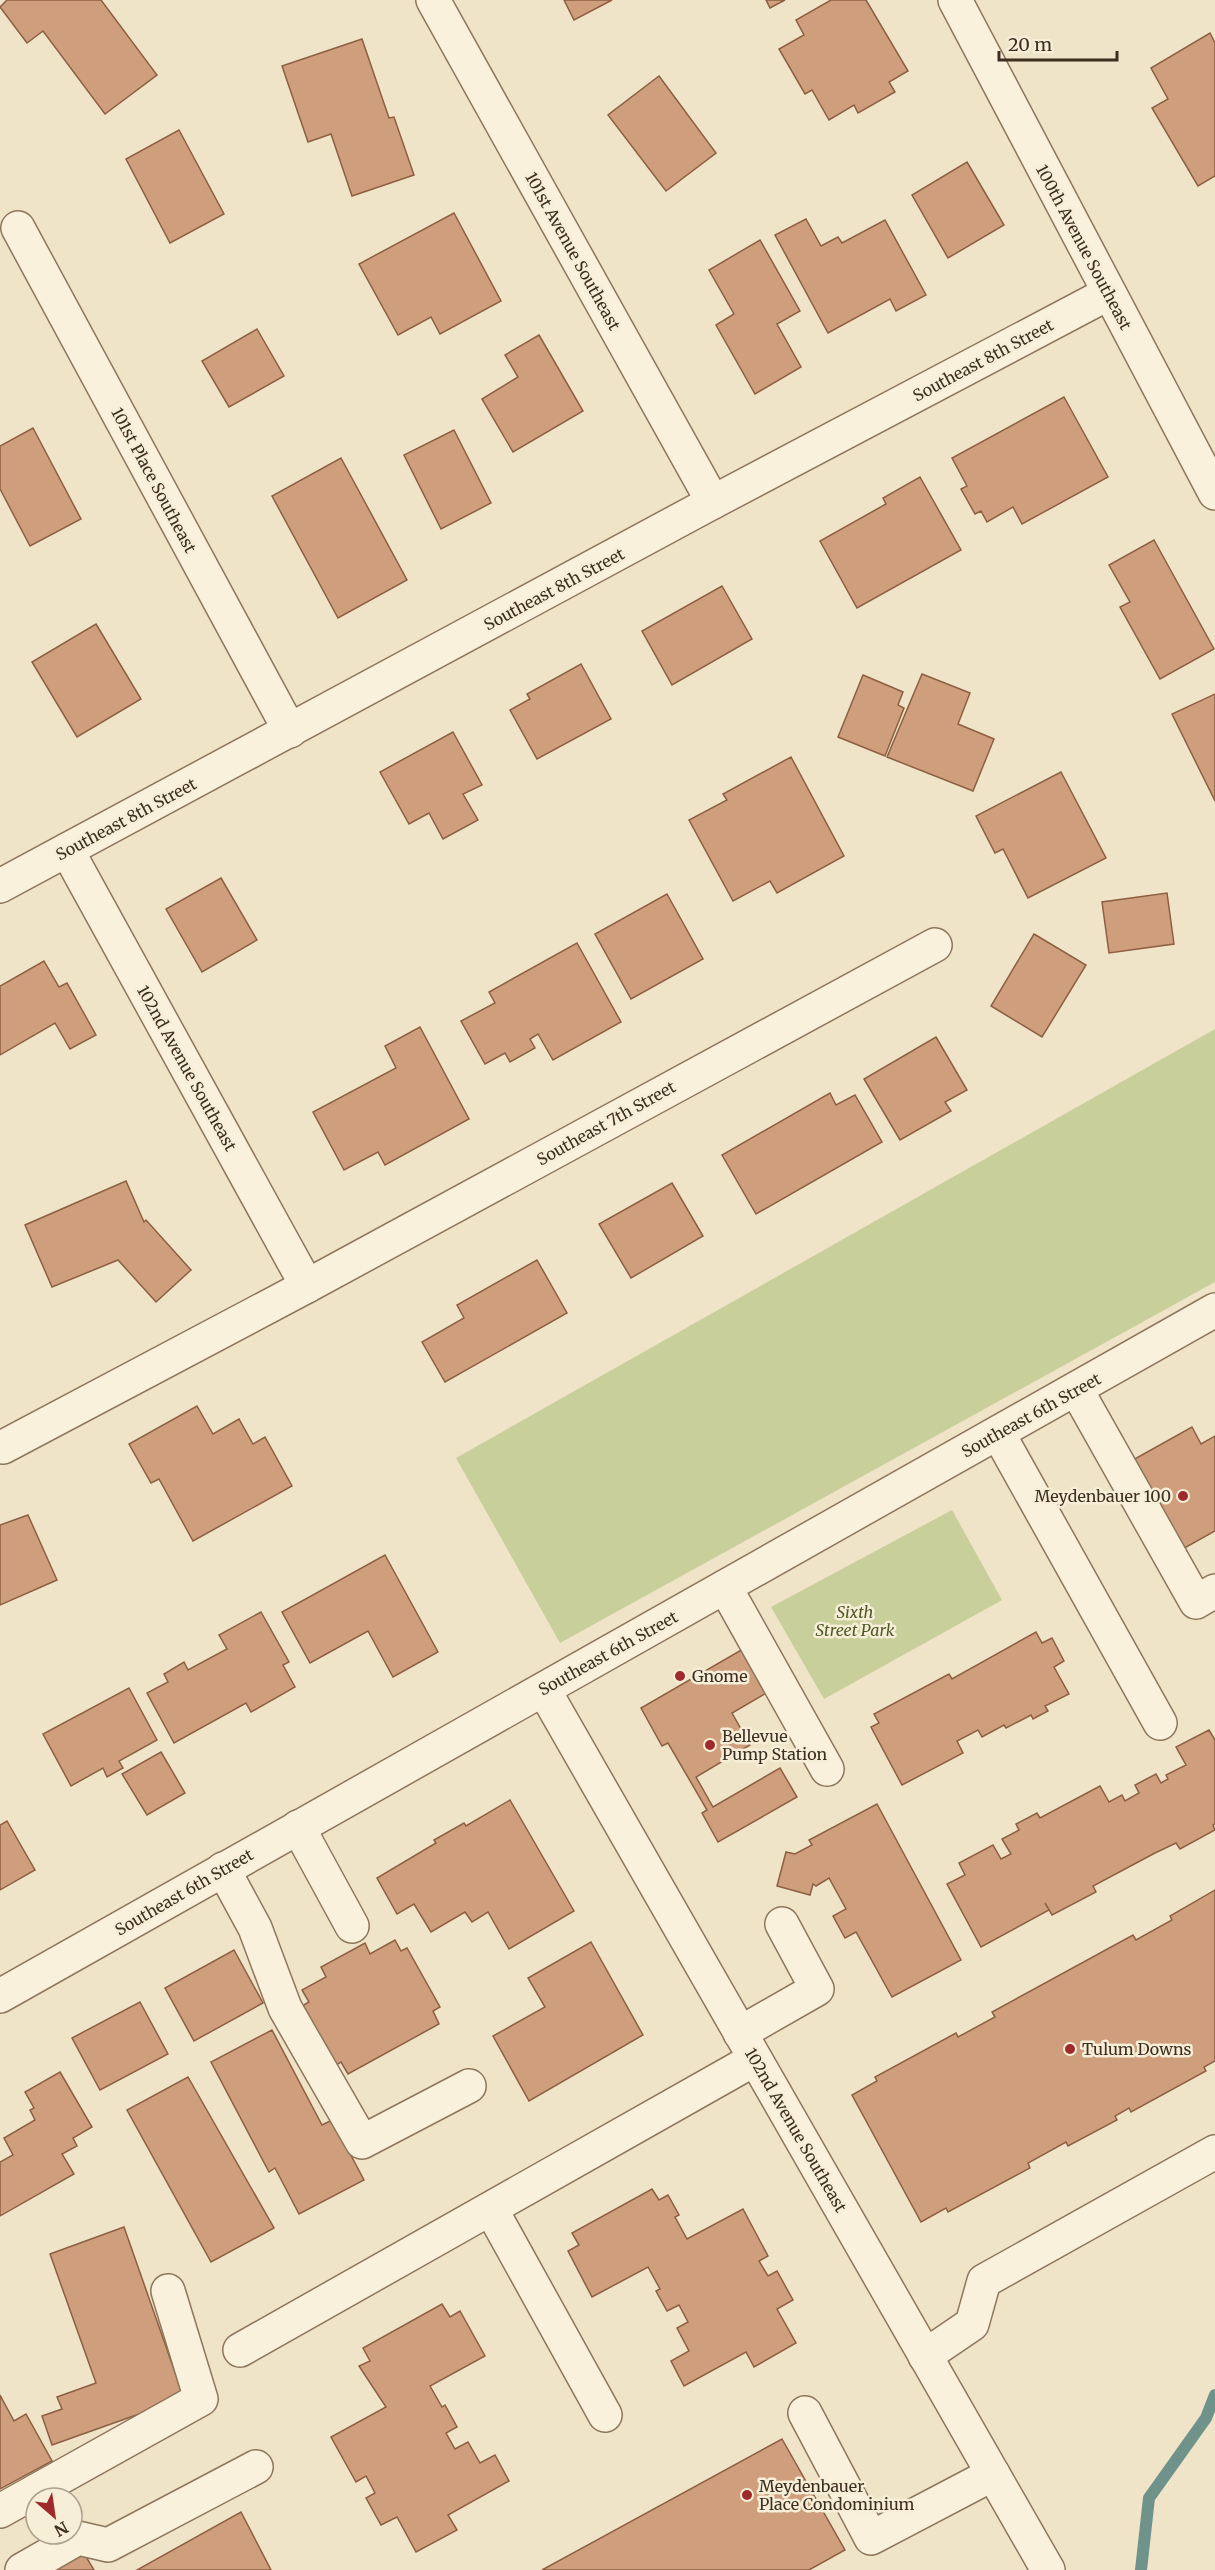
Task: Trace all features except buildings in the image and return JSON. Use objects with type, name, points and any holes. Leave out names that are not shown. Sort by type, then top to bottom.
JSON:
[{"type":"street","name":"101st Avenue Southeast","points":[[433,0],[713,502]]},
{"type":"street","name":"100th Avenue Southeast","points":[[955,0],[1109,294],[1212,479]]},
{"type":"street","name":"101st Place Southeast","points":[[18,228],[290,731]]},
{"type":"street","name":"Southeast 8th Street","points":[[0,886],[713,502],[1109,294]]},
{"type":"street","name":"102nd Avenue Southeast","points":[[67,850],[307,1286]]},
{"type":"street","name":"Southeast 7th Street","points":[[3,1447],[307,1286],[935,945]]},
{"type":"street","name":"Southeast 6th Street","points":[[0,1996],[1215,1310]]},
{"type":"street","points":[[1076,1389],[1196,1602],[1215,1592]]},
{"type":"street","points":[[998,1433],[1160,1723]]},
{"type":"street","points":[[725,1587],[827,1769]]},
{"type":"street","name":"102nd Avenue Southeast","points":[[544,1690],[1048,2570]]},
{"type":"street","points":[[298,1827],[352,1926]]},
{"type":"street","points":[[223,1869],[255,1928],[285,2008],[362,2142],[469,2086]]},
{"type":"street","points":[[240,2350],[491,2209],[748,2046],[817,1989],[782,1924]]},
{"type":"street","points":[[925,2356],[972,2324],[984,2281],[1215,2152]]},
{"type":"street","points":[[491,2209],[605,2415]]},
{"type":"street","points":[[0,2511],[201,2398],[168,2291]]},
{"type":"street","points":[[805,2413],[871,2538],[993,2474]]},
{"type":"street","points":[[22,2570],[78,2538],[108,2545],[256,2467]]},
{"type":"green space","points":[[1215,1029],[1215,1282],[560,1643],[456,1458]]},
{"type":"green space","name":"Sixth Street Park","points":[[952,1510],[1002,1600],[824,1699],[771,1607]]},
{"type":"waterway","points":[[1141,2570],[1149,2498],[1206,2418],[1215,2395]]},
{"type":"place","name":"Meydenbauer 100","points":[[1183,1496]]},
{"type":"place","name":"Gnome","points":[[680,1676]]},
{"type":"place","name":"Bellevue Pump Station","points":[[710,1745]]},
{"type":"place","name":"Tulum Downs","points":[[1070,2049]]},
{"type":"place","name":"Meydenbauer Place Condominium","points":[[747,2495]]}]
